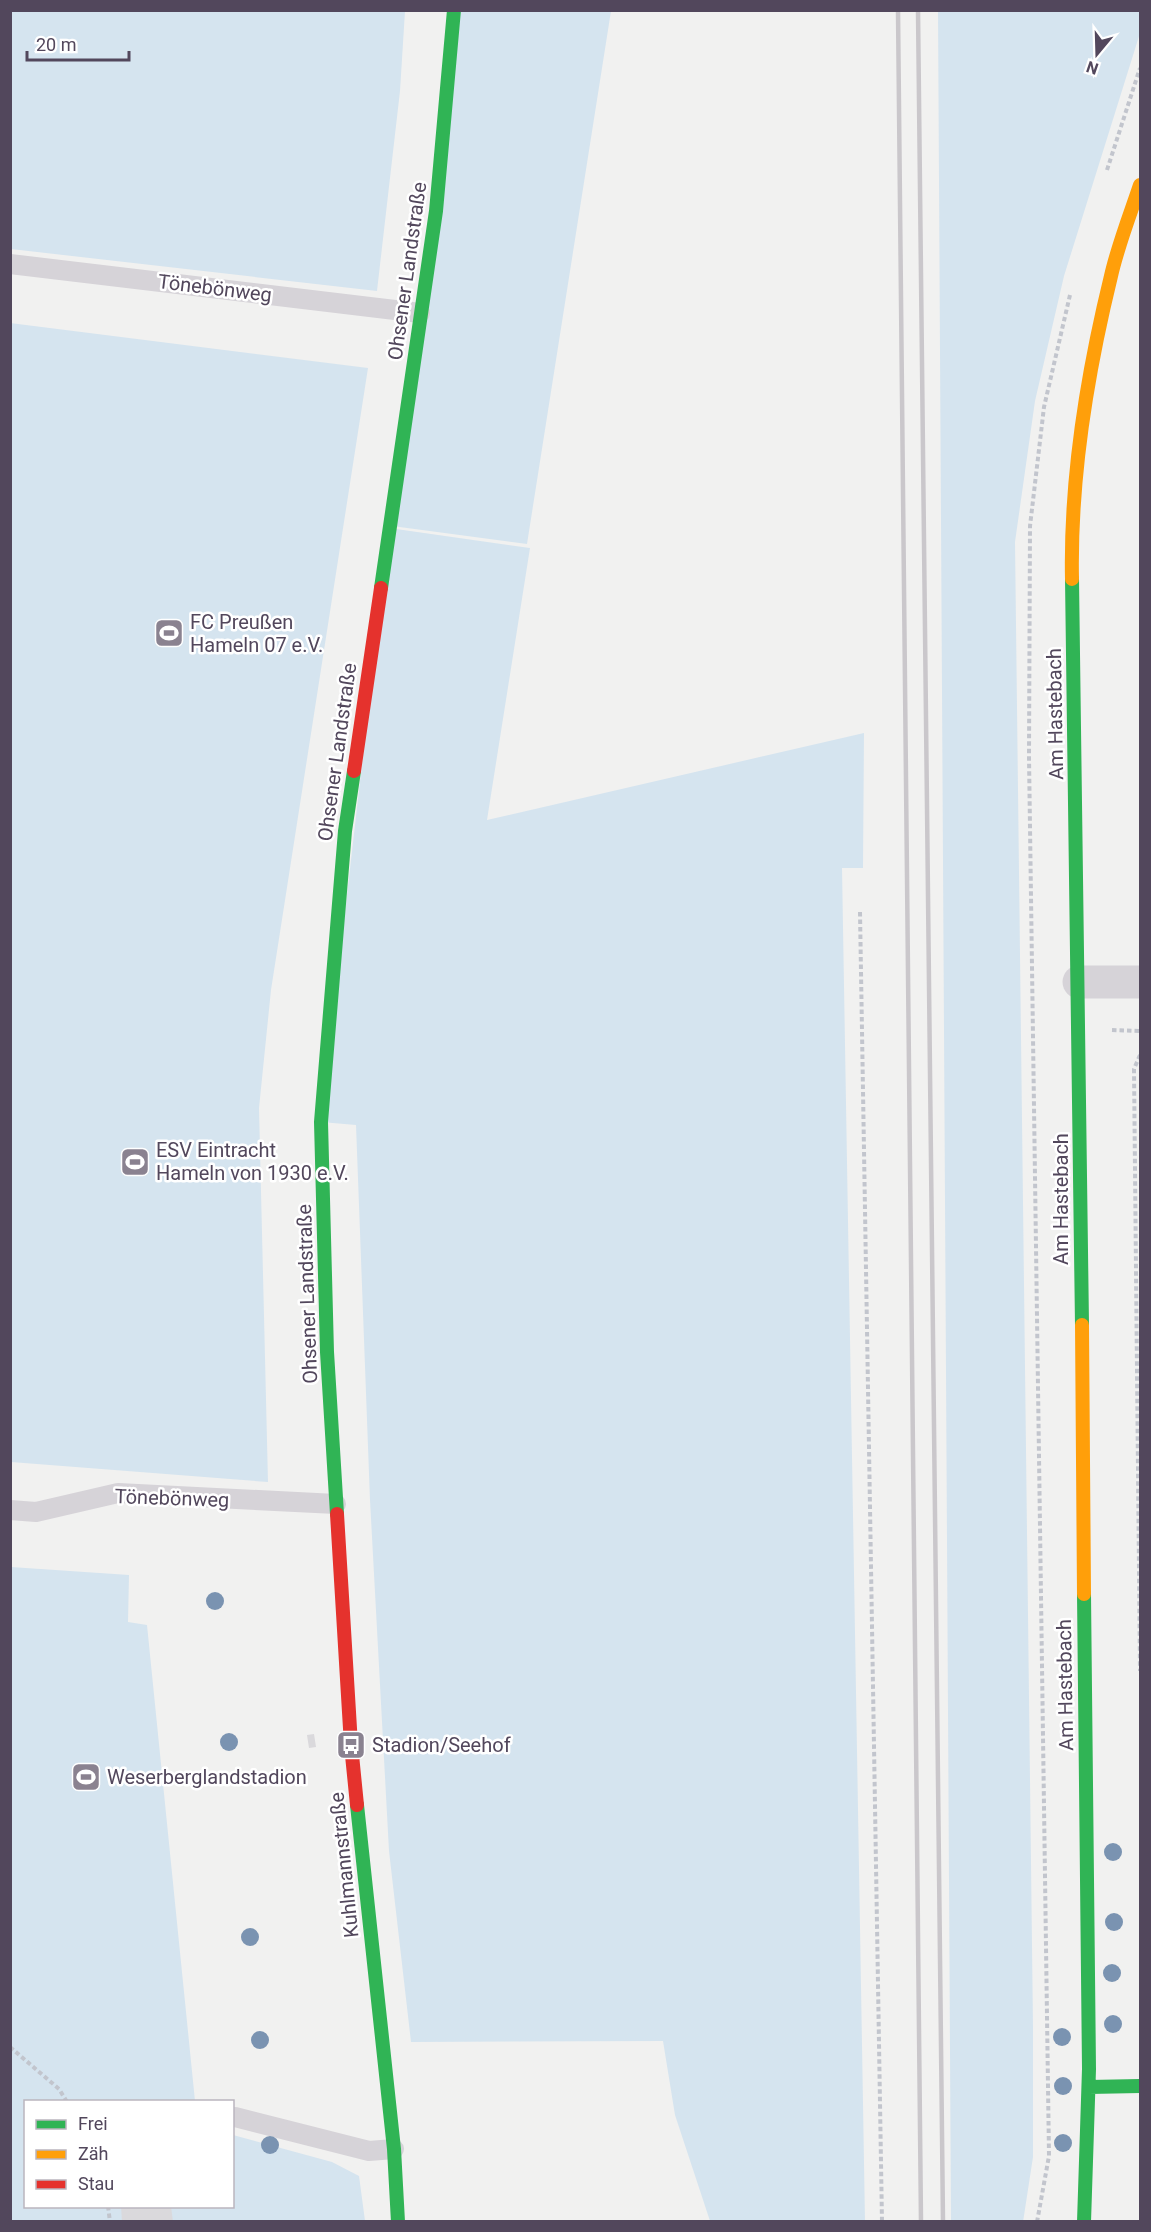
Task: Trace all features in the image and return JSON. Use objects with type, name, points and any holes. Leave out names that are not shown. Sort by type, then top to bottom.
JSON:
[{"type":"main road","name":"Ohsener Landstraße","points":[[336,1504],[327,1352],[321,1122],[345,831],[436,211],[454,10]]},
{"type":"main road","name":"Am Hastebach","points":[[1084,2222],[1089,2087],[1078,982],[1071,542],[1074,486],[1081,432],[1111,275],[1140,185]]},
{"type":"main road","name":"Kuhlmannstraße","points":[[336,1504],[351,1745],[394,2149],[398,2222]]},
{"type":"main road","points":[[1089,2087],[1140,2086]]},
{"type":"street","points":[[1078,982],[1140,982]]},
{"type":"lane","name":"Tönebönweg","points":[[10,264],[420,313]]},
{"type":"lane","name":"Tönebönweg","points":[[10,1510],[36,1512],[118,1493],[336,1504]]},
{"type":"lane","points":[[235,2117],[369,2151],[394,2149]]},
{"type":"path","points":[[1029,757],[1049,2156],[1037,2222]]},
{"type":"path","points":[[860,912],[882,2222]]},
{"type":"path","points":[[1140,1055],[1134,1069],[1140,1671]]},
{"type":"path","points":[[10,2047],[59,2089],[66,2100]]},
{"type":"shaded area","points":[[11,10],[405,11],[400,91],[377,291],[11,249]]},
{"type":"shaded area","points":[[457,11],[611,11],[527,544],[392,526]]},
{"type":"shaded area","points":[[938,11],[1140,11],[1140,33],[1064,276],[1035,401],[1015,542],[1033,2027],[1033,2157],[1023,2222],[951,2221]]},
{"type":"shaded area","points":[[10,323],[368,368],[271,990],[259,1108],[268,1482],[11,1462]]},
{"type":"shaded area","points":[[389,528],[530,548],[487,820],[864,733],[863,868],[842,868],[865,2221],[710,2221],[675,2115],[663,2041],[411,2042],[389,1851],[370,1500],[356,1125],[321,1122]]},
{"type":"shaded area","name":"Weserberglandstadion","points":[[11,1567],[129,1575],[128,1622],[147,1625],[195,2100],[24,2100],[24,2208],[234,2208],[234,2135],[332,2162],[359,2176],[365,2221],[11,2221]]},
{"type":"building","points":[[314,1734],[316,1747],[309,1748],[307,1735]]},
{"type":"building","points":[[121,2208],[171,2208],[173,2222],[122,2222]]},
{"type":"railway","points":[[898,10],[921,2222]]},
{"type":"railway","points":[[918,10],[943,2222]]},
{"type":"traffic: fast","points":[[381,588],[436,211],[454,10]]},
{"type":"traffic: fast","points":[[1072,579],[1082,1325]]},
{"type":"traffic: fast","points":[[337,1514],[327,1352],[321,1122],[345,831],[354,771]]},
{"type":"traffic: fast","points":[[1084,1594],[1089,2069],[1084,2222]]},
{"type":"traffic: fast","points":[[357,1805],[394,2149],[398,2222]]},
{"type":"traffic: fast","points":[[1089,2087],[1140,2086]]},
{"type":"traffic: slow","points":[[1072,579],[1077,465],[1094,350],[1114,264],[1140,185]]},
{"type":"traffic: slow","points":[[1082,1325],[1084,1594]]},
{"type":"traffic: jam","points":[[354,771],[381,588]]},
{"type":"traffic: jam","points":[[337,1514],[351,1745],[357,1805]]},
{"type":"place","name":"FC Preußen Hameln 07 e.V.","points":[[169,633]]},
{"type":"place","name":"ESV Eintracht Hameln von 1930 e.V.","points":[[135,1162]]},
{"type":"place","name":"Stadion/Seehof","points":[[351,1745]]},
{"type":"place","name":"Weserberglandstadion","points":[[86,1777]]}]
